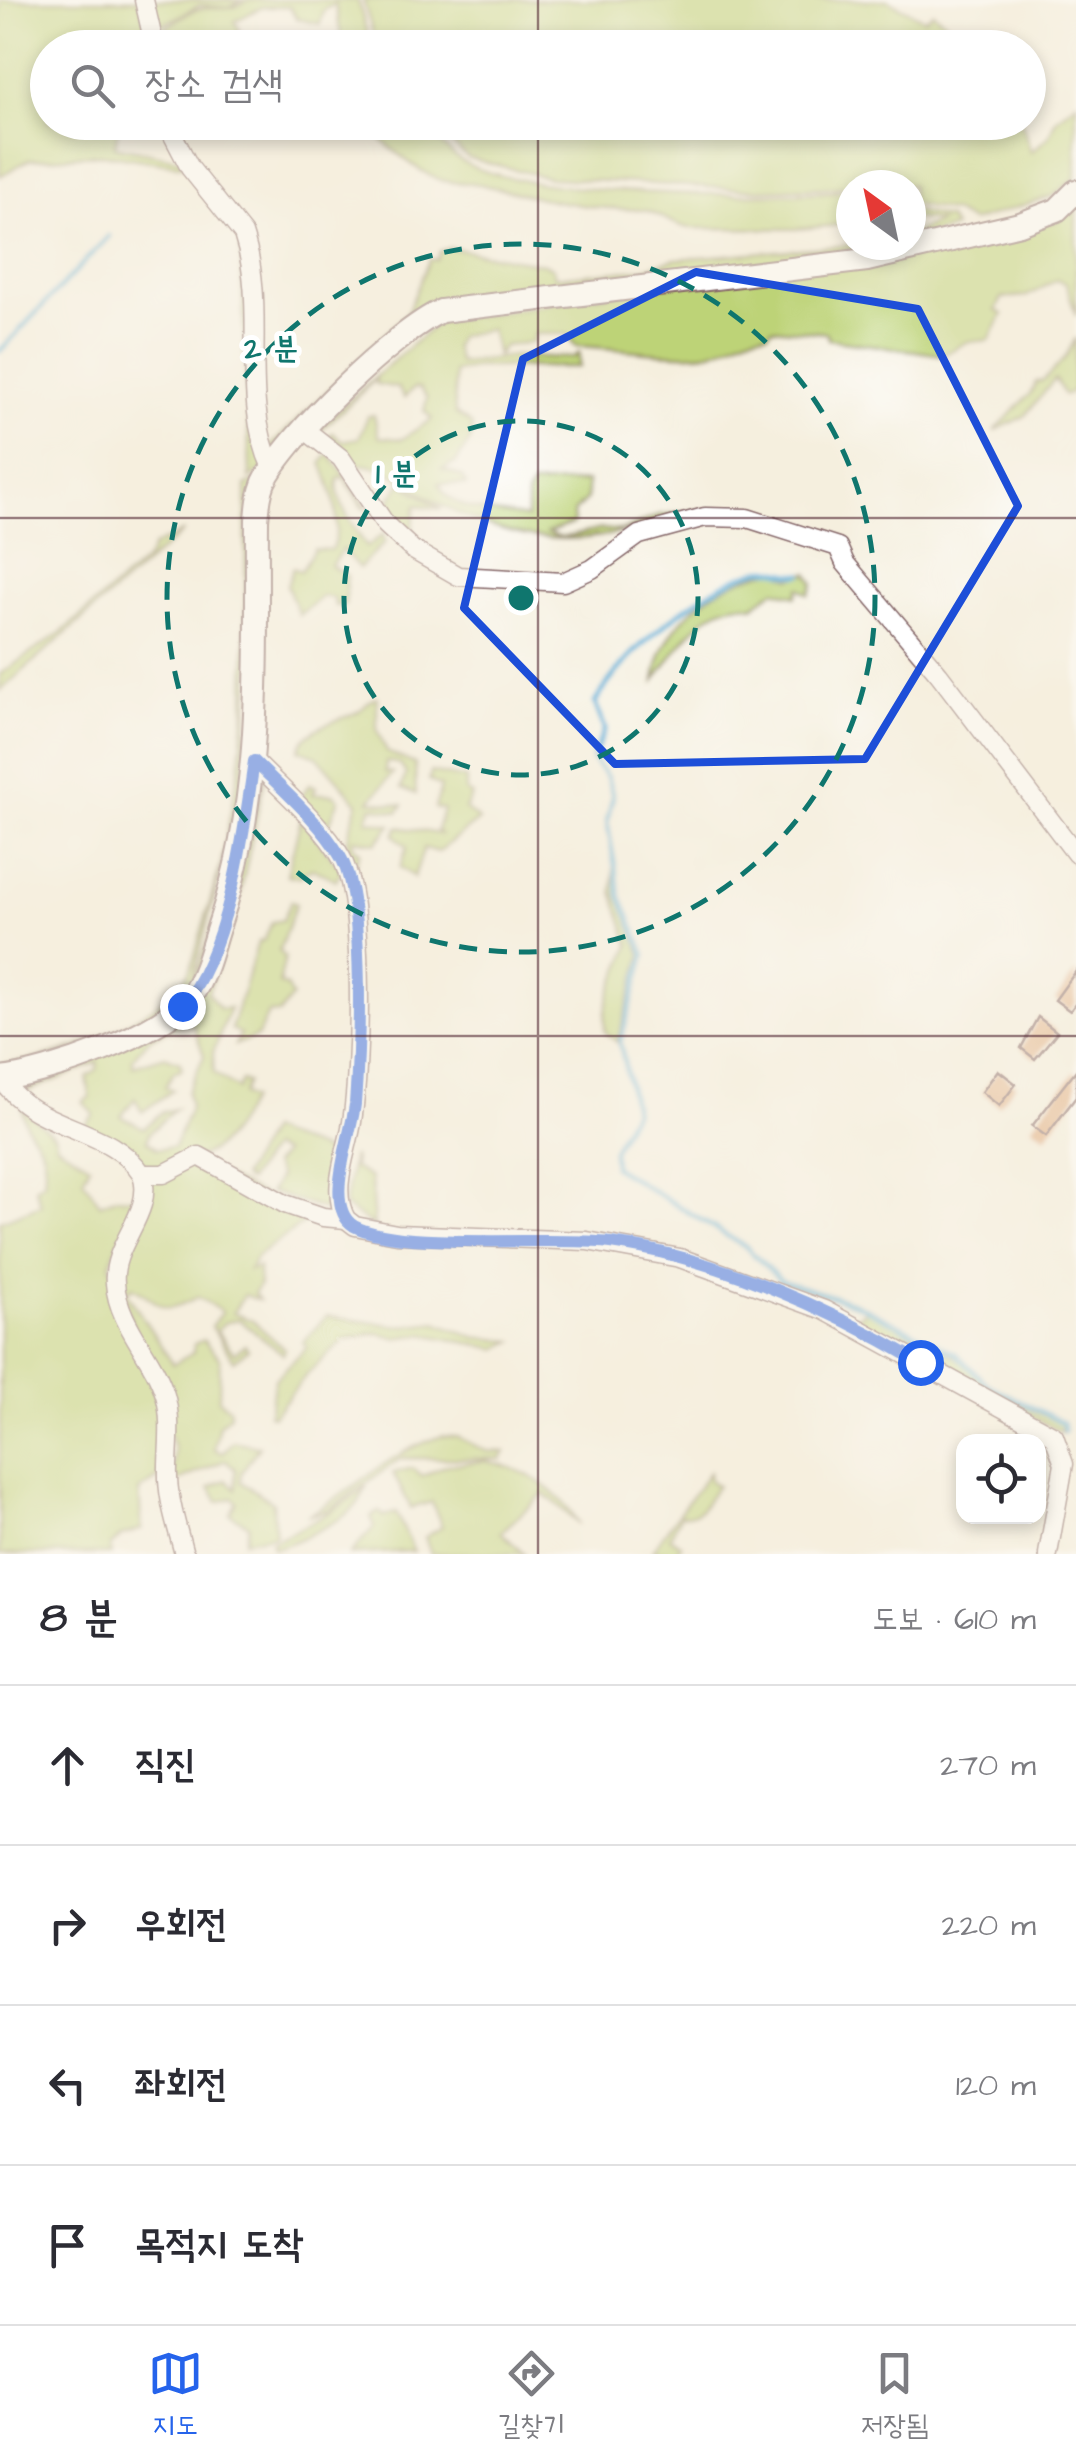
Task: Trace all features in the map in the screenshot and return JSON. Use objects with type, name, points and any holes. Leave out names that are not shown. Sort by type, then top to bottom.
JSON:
[{"type":"main road","points":[[2,1079],[67,1062],[145,1028],[168,1016],[193,992],[227,902],[254,761],[257,520],[262,486],[304,429],[397,340],[441,310],[867,260],[1020,224],[1056,210],[1076,191]]},
{"type":"street","points":[[144,0],[151,30]]},
{"type":"street","points":[[173,140],[243,234],[247,247],[254,287],[258,436],[272,468]]},
{"type":"street","points":[[304,429],[341,458],[386,525],[413,550],[458,576],[563,582],[592,569],[639,535],[705,516],[771,524],[838,547],[844,564],[939,674],[1076,854]]},
{"type":"street","points":[[254,761],[283,786],[336,850],[352,896],[357,1028],[354,1105],[338,1189],[346,1219]]},
{"type":"street","points":[[2,1079],[16,1097],[124,1156],[142,1174],[144,1198],[117,1262],[115,1284],[122,1312],[153,1364],[165,1396],[168,1481],[184,1554]]},
{"type":"street","points":[[142,1174],[164,1174],[199,1156],[286,1204],[323,1217],[346,1219],[355,1226],[397,1234],[587,1241],[680,1258],[824,1310],[1044,1430],[1067,1438],[1048,1554]]},
{"type":"highlighted area","points":[[696,272],[918,309],[1018,506],[865,759],[615,764],[464,608],[523,359]]},
{"type":"green space","points":[[0,0],[140,0],[147,30],[30,30],[30,140],[116,140],[115,146],[180,159],[184,166],[101,154],[29,160],[0,176]]},
{"type":"green space","points":[[146,0],[242,0],[228,8],[200,5],[153,30]]},
{"type":"green space","points":[[248,0],[358,0],[366,30],[340,30],[335,4],[324,10],[320,24],[297,19],[290,7],[263,7],[235,21],[240,30],[163,30],[199,9],[240,5]]},
{"type":"green space","points":[[363,0],[887,0],[924,19],[933,12],[956,30],[372,30]]},
{"type":"green space","points":[[1076,102],[1076,178],[1053,196],[971,222],[953,212],[926,207],[926,170],[836,170],[836,187],[759,190],[550,178],[468,158],[448,140],[1027,140],[1031,152],[1048,137],[1056,119]]},
{"type":"green space","points":[[382,140],[437,140],[467,164],[500,175],[595,189],[706,194],[836,191],[836,225],[690,228],[646,211],[581,205],[443,181],[408,161]]},
{"type":"green space","points":[[1076,209],[1076,316],[1066,283],[1057,280],[1027,296],[1002,298],[996,310],[1003,314],[989,340],[967,342],[943,355],[828,339],[827,333],[772,328],[768,333],[698,354],[575,346],[567,334],[534,334],[533,342],[504,346],[497,355],[490,329],[459,336],[454,346],[459,363],[513,356],[572,358],[579,353],[579,367],[478,367],[454,372],[455,413],[472,425],[470,441],[456,463],[442,469],[463,477],[466,485],[439,483],[445,493],[477,510],[527,518],[527,493],[533,485],[587,482],[587,499],[573,513],[574,523],[547,533],[561,538],[603,529],[622,531],[660,515],[704,510],[668,521],[634,530],[570,539],[539,537],[507,531],[438,503],[385,471],[349,464],[322,441],[333,433],[341,441],[359,438],[368,416],[374,415],[379,437],[402,439],[432,419],[424,411],[427,398],[420,389],[414,388],[404,398],[398,388],[376,384],[376,379],[316,435],[315,429],[438,322],[836,257],[836,260],[926,260],[926,242],[1056,221]]},
{"type":"green space","points":[[926,213],[948,218],[954,228],[926,235],[926,227],[940,221],[926,220]]},
{"type":"green space","points":[[240,236],[265,469],[250,478]]},
{"type":"green space","points":[[836,246],[836,252],[415,313],[344,378],[274,455],[270,447],[407,313],[429,260],[437,259],[440,251],[450,248],[544,264],[553,268],[555,277],[642,269],[675,259]]},
{"type":"green space","points":[[1076,338],[1073,391],[1064,395],[1055,379],[1025,416],[994,431],[1030,394],[1036,382],[1043,381],[1065,358]]},
{"type":"green space","points":[[329,453],[368,509],[362,507],[344,477],[339,478],[341,504],[357,532],[367,547],[383,534],[385,542],[359,568],[342,549],[331,566],[347,576],[345,604],[335,606],[334,598],[322,596],[299,615],[287,585],[293,568],[301,571],[314,549],[331,550],[335,540],[335,507],[322,463]]},
{"type":"green space","points":[[262,477],[243,787],[193,977],[170,1007],[88,1046],[0,1071],[0,1064],[49,1055],[107,1034],[159,1003],[191,967],[221,864],[239,769],[245,708],[246,486]]},
{"type":"green space","points":[[401,483],[442,509],[416,505],[411,541],[389,514],[391,498]]},
{"type":"green space","points":[[184,531],[0,691],[0,674],[63,631],[147,559],[154,546]]},
{"type":"green space","points":[[775,570],[791,578],[808,573],[814,583],[809,594],[799,588],[796,596],[775,590],[753,606],[722,609],[695,628],[655,680],[669,638],[697,606],[733,583]]},
{"type":"green space","points":[[377,697],[377,730],[387,752],[415,764],[416,794],[401,788],[406,774],[400,764],[386,761],[385,772],[393,773],[370,801],[403,805],[398,812],[372,807],[367,820],[391,825],[376,843],[354,839],[353,846],[360,852],[352,875],[347,847],[358,803],[317,756],[299,750],[315,730],[357,712]]},
{"type":"green space","points":[[431,772],[466,779],[466,792],[472,795],[465,809],[479,820],[438,852],[424,848],[414,877],[400,867],[407,847],[394,835],[398,827],[440,834],[437,830],[443,809],[435,808],[441,787],[429,780]]},
{"type":"green space","points":[[265,778],[240,895],[208,993],[220,1009],[230,1008],[213,1053],[214,1073],[237,1089],[241,1081],[247,1082],[242,1095],[251,1099],[232,1130],[203,1155],[156,1171],[82,1129],[94,1114],[83,1102],[90,1097],[87,1077],[97,1070],[98,1062],[21,1094],[19,1091],[182,1016]],"holes":[[[183,1023],[193,1024],[204,1056],[187,1092],[190,1108],[174,1147],[157,1149],[147,1141],[149,1133],[175,1109],[162,1112],[144,1128],[121,1116],[135,1098],[142,1112],[173,1090],[165,1087],[174,1072],[182,1069],[180,1062],[165,1056],[133,1066],[133,1058],[149,1039]]]},
{"type":"green space","points":[[309,784],[316,787],[313,794],[333,794],[339,799],[328,827],[299,801]]},
{"type":"green space","points":[[301,818],[342,870],[336,880],[312,868],[299,877],[287,875]]},
{"type":"green space","points":[[614,862],[618,895],[642,955],[617,1042],[605,1032],[606,1008],[630,945],[613,892]]},
{"type":"green space","points":[[291,901],[296,904],[279,951],[285,957],[279,984],[286,986],[292,997],[279,1014],[268,1013],[258,1036],[235,1045],[240,1034],[231,1029],[258,942],[264,940],[272,922],[283,920]]},
{"type":"green space","points":[[22,1108],[55,1136],[57,1145],[90,1165],[83,1179],[100,1204],[117,1197],[137,1198],[110,1264],[161,1395],[163,1475],[139,1491],[142,1529],[121,1536],[110,1547],[111,1554],[0,1554],[0,1221],[41,1205],[35,1187],[44,1181],[45,1166]]},
{"type":"green space","points":[[269,1130],[328,1153],[326,1168],[336,1174],[334,1213],[270,1192],[279,1177],[273,1165],[283,1153],[271,1148],[248,1181],[242,1177]]},
{"type":"green space","points":[[353,1156],[354,1168],[371,1178],[374,1227],[344,1206]]},
{"type":"green space","points":[[194,1162],[311,1218],[257,1256],[249,1270],[258,1267],[259,1285],[254,1293],[259,1300],[244,1295],[233,1313],[253,1321],[285,1349],[283,1354],[238,1319],[224,1323],[217,1331],[234,1353],[245,1345],[248,1349],[234,1361],[211,1326],[222,1312],[198,1297],[164,1307],[133,1287],[126,1292],[173,1364],[193,1353],[194,1344],[203,1340],[220,1359],[219,1400],[230,1409],[230,1415],[219,1425],[214,1449],[222,1453],[233,1441],[259,1446],[241,1473],[241,1482],[273,1502],[275,1536],[245,1540],[249,1525],[230,1514],[237,1502],[233,1498],[218,1502],[210,1487],[226,1480],[236,1489],[235,1469],[226,1460],[172,1484],[174,1448],[119,1284],[148,1179]]},
{"type":"green space","points":[[866,1310],[955,1356],[1006,1398],[1062,1424],[1061,1432],[854,1319]]},
{"type":"green space","points":[[326,1316],[400,1326],[437,1322],[475,1337],[513,1341],[497,1349],[423,1334],[397,1338],[377,1333],[345,1339],[307,1374],[273,1416],[269,1414],[275,1379],[307,1347],[303,1342]]},
{"type":"green space","points":[[442,1436],[458,1437],[486,1451],[505,1452],[501,1459],[401,1458],[329,1510],[307,1516],[387,1462]]},
{"type":"green space","points":[[484,1461],[513,1468],[539,1482],[561,1500],[579,1524],[544,1493],[501,1532],[524,1554],[431,1554],[425,1537],[442,1527],[432,1502],[411,1508],[393,1473],[412,1468],[422,1476],[446,1465]]},
{"type":"green space","points":[[709,1472],[710,1481],[717,1485],[699,1510],[681,1515],[670,1537],[681,1545],[675,1554],[652,1550]]},
{"type":"green space","points":[[367,1486],[348,1513],[316,1532],[274,1548],[271,1542],[333,1510]]},
{"type":"green space","points":[[380,1511],[383,1516],[396,1513],[414,1551],[350,1554],[374,1527],[371,1516]]},
{"type":"building","points":[[1076,971],[1076,1003],[1070,1011],[1055,1000]]},
{"type":"building","points":[[1038,1017],[1057,1032],[1035,1059],[1021,1048]]},
{"type":"building","points":[[998,1070],[1016,1084],[999,1106],[982,1092]]},
{"type":"building","points":[[1076,1070],[1076,1097],[1046,1136],[1032,1126]]},
{"type":"waterway","points":[[0,351],[109,236]]},
{"type":"waterway","points":[[802,574],[756,571],[711,592],[644,643],[595,703],[605,729],[592,759],[607,777],[613,796],[607,821],[620,895],[645,955],[620,1042],[634,1110],[613,1150],[614,1167],[747,1248],[781,1281],[854,1303],[955,1353],[988,1385],[1063,1423],[1064,1431]]},
{"type":"route","points":[[182,1006],[200,978],[227,902],[254,761],[283,786],[336,850],[343,860],[352,896],[357,1028],[354,1105],[338,1189],[346,1219],[372,1231],[397,1234],[587,1241],[680,1258],[824,1310],[920,1362]]}]
